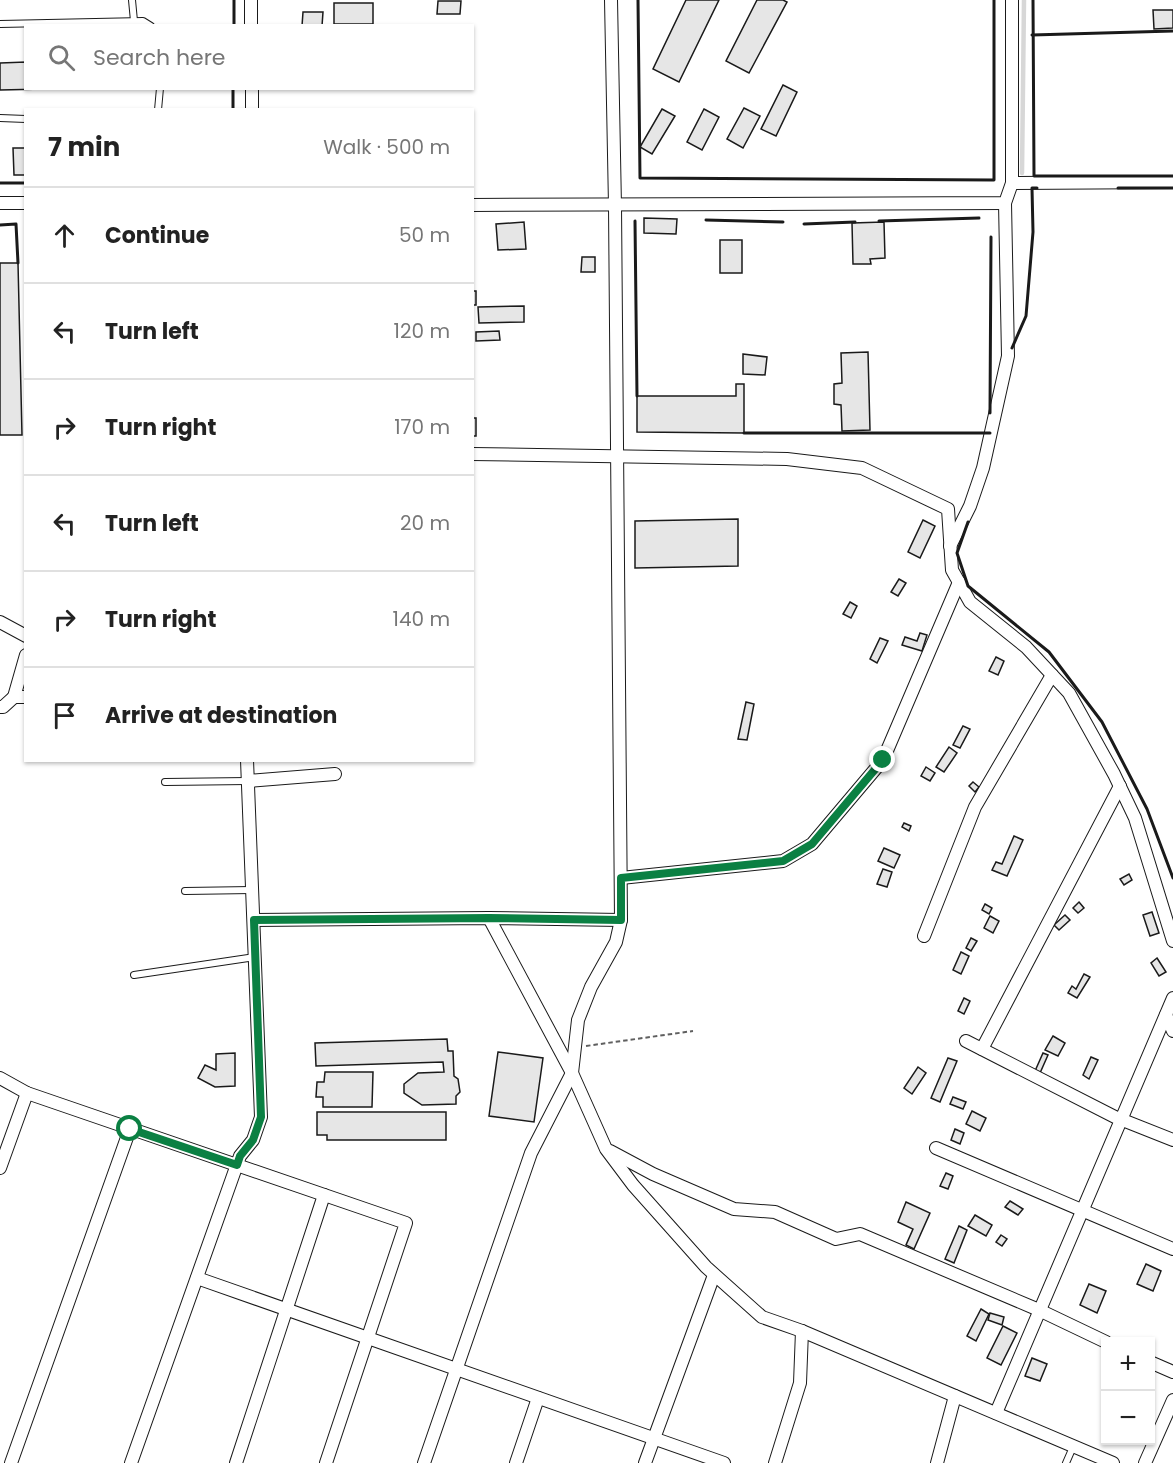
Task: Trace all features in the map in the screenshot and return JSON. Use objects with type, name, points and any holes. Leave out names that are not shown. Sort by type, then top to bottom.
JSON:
[{"type":"street","points":[[251,0],[251,24]]},
{"type":"street","points":[[424,1463],[531,1153],[572,1073],[578,1020],[591,987],[616,942],[621,920],[611,0]]},
{"type":"street","points":[[950,546],[970,506],[983,468],[1008,356],[1005,203],[1012,183],[1012,0]]},
{"type":"street","points":[[252,90],[252,108]]},
{"type":"street","points":[[1012,183],[1173,182]]},
{"type":"street","points":[[0,203],[24,203]]},
{"type":"street","points":[[474,206],[1005,203]]},
{"type":"street","points":[[474,454],[787,459],[862,468],[948,509],[952,570],[958,582],[970,602],[1026,647],[1069,693],[1135,818],[1173,941]]},
{"type":"street","points":[[621,878],[783,861],[812,844],[883,760],[958,582]]},
{"type":"street","points":[[0,622],[24,635]]},
{"type":"street","points":[[0,707],[20,697],[24,669]]},
{"type":"street","points":[[924,936],[975,807],[1052,675]]},
{"type":"street","points":[[131,1463],[240,1156],[253,1140],[261,1117],[247,762]]},
{"type":"street","points":[[248,781],[335,774]]},
{"type":"street","points":[[982,1049],[1120,786]]},
{"type":"street","points":[[254,920],[489,918],[621,920]]},
{"type":"street","points":[[489,918],[572,1073],[606,1149],[633,1185],[714,1275],[762,1317],[802,1331],[1113,1463]]},
{"type":"street","points":[[996,1413],[1173,998]]},
{"type":"street","points":[[1166,1015],[1173,1031]]},
{"type":"street","points":[[966,1041],[1121,1120],[1173,1140]]},
{"type":"street","points":[[0,1078],[27,1093],[406,1223],[326,1463]]},
{"type":"street","points":[[0,1168],[27,1093]]},
{"type":"street","points":[[11,1463],[130,1129]]},
{"type":"street","points":[[936,1148],[1173,1249]]},
{"type":"street","points":[[606,1149],[654,1174],[735,1209],[775,1212],[836,1239],[860,1234],[1101,1339]]},
{"type":"street","points":[[237,1463],[324,1195]]},
{"type":"street","points":[[645,1463],[714,1275]]},
{"type":"street","points":[[197,1278],[724,1463]]},
{"type":"street","points":[[775,1463],[800,1383],[802,1331]]},
{"type":"street","points":[[1155,1364],[1173,1372]]},
{"type":"street","points":[[937,1463],[955,1396]]},
{"type":"street","points":[[516,1463],[538,1398]]},
{"type":"street","points":[[1146,1463],[1173,1400]]},
{"type":"lane","points":[[132,0],[134,21]]},
{"type":"lane","points":[[0,24],[134,21],[143,21],[148,24]]},
{"type":"lane","points":[[158,108],[160,90]]},
{"type":"lane","points":[[0,118],[24,119]]},
{"type":"lane","points":[[165,782],[248,781]]},
{"type":"lane","points":[[185,891],[252,890]]},
{"type":"lane","points":[[134,975],[255,957]]},
{"type":"lane","points":[[1066,1463],[1073,1446]]},
{"type":"path","points":[[589,1046],[693,1031]]},
{"type":"building","points":[[686,0],[719,0],[679,82],[653,69]]},
{"type":"building","points":[[757,0],[787,2],[749,73],[726,61]]},
{"type":"building","points":[[438,1],[461,1],[460,14],[437,14]]},
{"type":"building","points":[[334,3],[373,3],[373,24],[334,24]]},
{"type":"building","points":[[1153,10],[1173,10],[1173,28],[1154,29]]},
{"type":"building","points":[[303,12],[323,12],[322,24],[302,24]]},
{"type":"building","points":[[24,62],[24,89],[0,90],[0,63]]},
{"type":"building","points":[[783,85],[797,92],[776,136],[761,129]]},
{"type":"building","points":[[744,108],[760,116],[743,148],[727,139]]},
{"type":"building","points":[[662,109],[675,116],[652,154],[640,147]]},
{"type":"building","points":[[704,109],[719,117],[702,150],[687,142]]},
{"type":"building","points":[[13,148],[24,148],[24,175],[14,175]]},
{"type":"building","points":[[644,218],[677,219],[676,234],[644,233]]},
{"type":"building","points":[[524,222],[526,249],[498,250],[496,224]]},
{"type":"building","points":[[884,222],[885,258],[870,259],[871,264],[853,264],[852,223]]},
{"type":"building","points":[[720,240],[742,240],[742,273],[720,273]]},
{"type":"building","points":[[582,257],[595,257],[595,272],[581,272]]},
{"type":"building","points":[[0,263],[18,263],[22,435],[0,435]]},
{"type":"building","points":[[474,291],[476,291],[476,305],[474,305]]},
{"type":"building","points":[[524,306],[524,322],[479,323],[478,307]]},
{"type":"building","points":[[499,331],[500,340],[476,341],[476,332]]},
{"type":"building","points":[[868,352],[870,430],[842,431],[841,405],[834,404],[834,384],[842,383],[841,353]]},
{"type":"building","points":[[743,354],[767,357],[765,375],[743,374]]},
{"type":"building","points":[[736,384],[744,384],[744,433],[637,432],[637,396],[736,396]]},
{"type":"building","points":[[474,418],[476,418],[476,436],[474,436]]},
{"type":"building","points":[[738,519],[738,566],[635,568],[635,521]]},
{"type":"building","points":[[923,520],[935,526],[920,558],[908,552]]},
{"type":"building","points":[[899,579],[906,583],[898,596],[891,592]]},
{"type":"building","points":[[850,602],[857,606],[851,618],[843,614]]},
{"type":"building","points":[[920,633],[927,635],[922,651],[902,645],[905,637],[917,641]]},
{"type":"building","points":[[880,638],[888,641],[877,663],[870,659]]},
{"type":"building","points":[[996,657],[1004,661],[998,675],[989,671]]},
{"type":"building","points":[[746,702],[754,704],[747,740],[738,739]]},
{"type":"building","points":[[963,726],[970,729],[960,748],[953,745]]},
{"type":"building","points":[[949,747],[957,753],[944,772],[936,767]]},
{"type":"building","points":[[926,767],[935,773],[930,781],[921,776]]},
{"type":"building","points":[[973,782],[979,787],[975,792],[969,786]]},
{"type":"building","points":[[904,823],[911,826],[909,831],[902,827]]},
{"type":"building","points":[[1014,836],[1023,840],[1007,876],[992,870],[996,862],[1002,864]]},
{"type":"building","points":[[884,848],[900,855],[894,868],[878,861]]},
{"type":"building","points":[[883,869],[892,872],[887,887],[877,884]]},
{"type":"building","points":[[1129,874],[1132,880],[1124,885],[1120,879]]},
{"type":"building","points":[[1079,902],[1084,908],[1078,913],[1073,908]]},
{"type":"building","points":[[985,904],[992,908],[989,914],[982,910]]},
{"type":"building","points":[[1152,912],[1159,933],[1150,936],[1143,915]]},
{"type":"building","points":[[1065,915],[1070,920],[1059,930],[1054,925]]},
{"type":"building","points":[[990,916],[999,921],[993,933],[984,928]]},
{"type":"building","points":[[971,938],[977,941],[971,951],[966,948]]},
{"type":"building","points":[[961,952],[969,956],[961,974],[953,970]]},
{"type":"building","points":[[1157,958],[1166,972],[1159,976],[1151,963]]},
{"type":"building","points":[[1084,974],[1090,977],[1077,998],[1068,993],[1072,986],[1076,989]]},
{"type":"building","points":[[964,998],[970,1001],[964,1014],[958,1011]]},
{"type":"building","points":[[1053,1036],[1065,1043],[1058,1056],[1045,1050]]},
{"type":"building","points":[[447,1039],[448,1051],[453,1051],[454,1076],[458,1079],[460,1092],[456,1096],[456,1104],[422,1105],[404,1093],[404,1084],[418,1073],[444,1072],[443,1062],[316,1066],[315,1043]]},
{"type":"building","points":[[498,1052],[543,1058],[534,1122],[489,1116]]},
{"type":"building","points":[[235,1053],[235,1086],[215,1087],[198,1078],[205,1065],[216,1070],[216,1054]]},
{"type":"building","points":[[1043,1053],[1048,1055],[1040,1073],[1035,1071]]},
{"type":"building","points":[[1091,1057],[1098,1060],[1089,1079],[1083,1075]]},
{"type":"building","points":[[948,1058],[957,1061],[940,1102],[931,1098]]},
{"type":"building","points":[[918,1067],[926,1073],[912,1094],[904,1088]]},
{"type":"building","points":[[325,1072],[373,1072],[372,1107],[323,1107],[323,1097],[316,1097],[317,1082],[324,1082]]},
{"type":"building","points":[[953,1097],[966,1102],[963,1109],[950,1104]]},
{"type":"building","points":[[972,1111],[986,1118],[980,1131],[966,1124]]},
{"type":"building","points":[[317,1112],[446,1112],[446,1140],[327,1140],[327,1135],[317,1135]]},
{"type":"building","points":[[955,1129],[964,1133],[960,1144],[951,1140]]},
{"type":"building","points":[[946,1173],[953,1176],[948,1189],[940,1186]]},
{"type":"building","points":[[1010,1201],[1023,1209],[1018,1215],[1005,1207]]},
{"type":"building","points":[[906,1202],[930,1213],[914,1249],[906,1245],[913,1229],[898,1222]]},
{"type":"building","points":[[975,1215],[992,1225],[986,1236],[968,1226]]},
{"type":"building","points":[[959,1226],[967,1230],[954,1263],[945,1259]]},
{"type":"building","points":[[1001,1235],[1007,1239],[1002,1246],[996,1242]]},
{"type":"building","points":[[1146,1264],[1161,1271],[1153,1291],[1137,1284]]},
{"type":"building","points":[[1089,1284],[1106,1291],[1097,1313],[1080,1305]]},
{"type":"building","points":[[981,1309],[989,1314],[976,1341],[967,1336]]},
{"type":"building","points":[[990,1313],[1004,1317],[1002,1325],[988,1320]]},
{"type":"building","points":[[1003,1326],[1017,1333],[1001,1365],[987,1358]]},
{"type":"building","points":[[1032,1358],[1047,1364],[1040,1381],[1025,1376]]},
{"type":"waterway","points":[[1022,173],[1024,0]]},
{"type":"wall","points":[[234,0],[234,24]]},
{"type":"wall","points":[[638,0],[640,178],[994,180],[994,0]]},
{"type":"wall","points":[[1033,0],[1034,176],[1173,176]]},
{"type":"wall","points":[[1032,35],[1173,31]]},
{"type":"wall","points":[[233,90],[233,108]]},
{"type":"wall","points":[[0,183],[24,183]]},
{"type":"wall","points":[[1012,348],[1026,316],[1033,232],[1032,188],[1037,188]]},
{"type":"wall","points":[[1118,188],[1173,188]]},
{"type":"wall","points":[[879,221],[979,218]]},
{"type":"wall","points":[[706,220],[783,222]]},
{"type":"wall","points":[[635,221],[637,396]]},
{"type":"wall","points":[[804,224],[855,222]]},
{"type":"wall","points":[[0,225],[16,224],[18,263]]},
{"type":"wall","points":[[990,413],[991,237]]},
{"type":"wall","points":[[744,433],[990,433]]},
{"type":"wall","points":[[968,522],[957,553],[968,586],[1049,652],[1102,722],[1147,809],[1173,878]]},
{"type":"route","points":[[130,1129],[237,1165],[240,1156],[253,1140],[261,1117],[254,920],[489,918],[621,920],[621,878],[783,861],[812,844],[883,760]]}]
